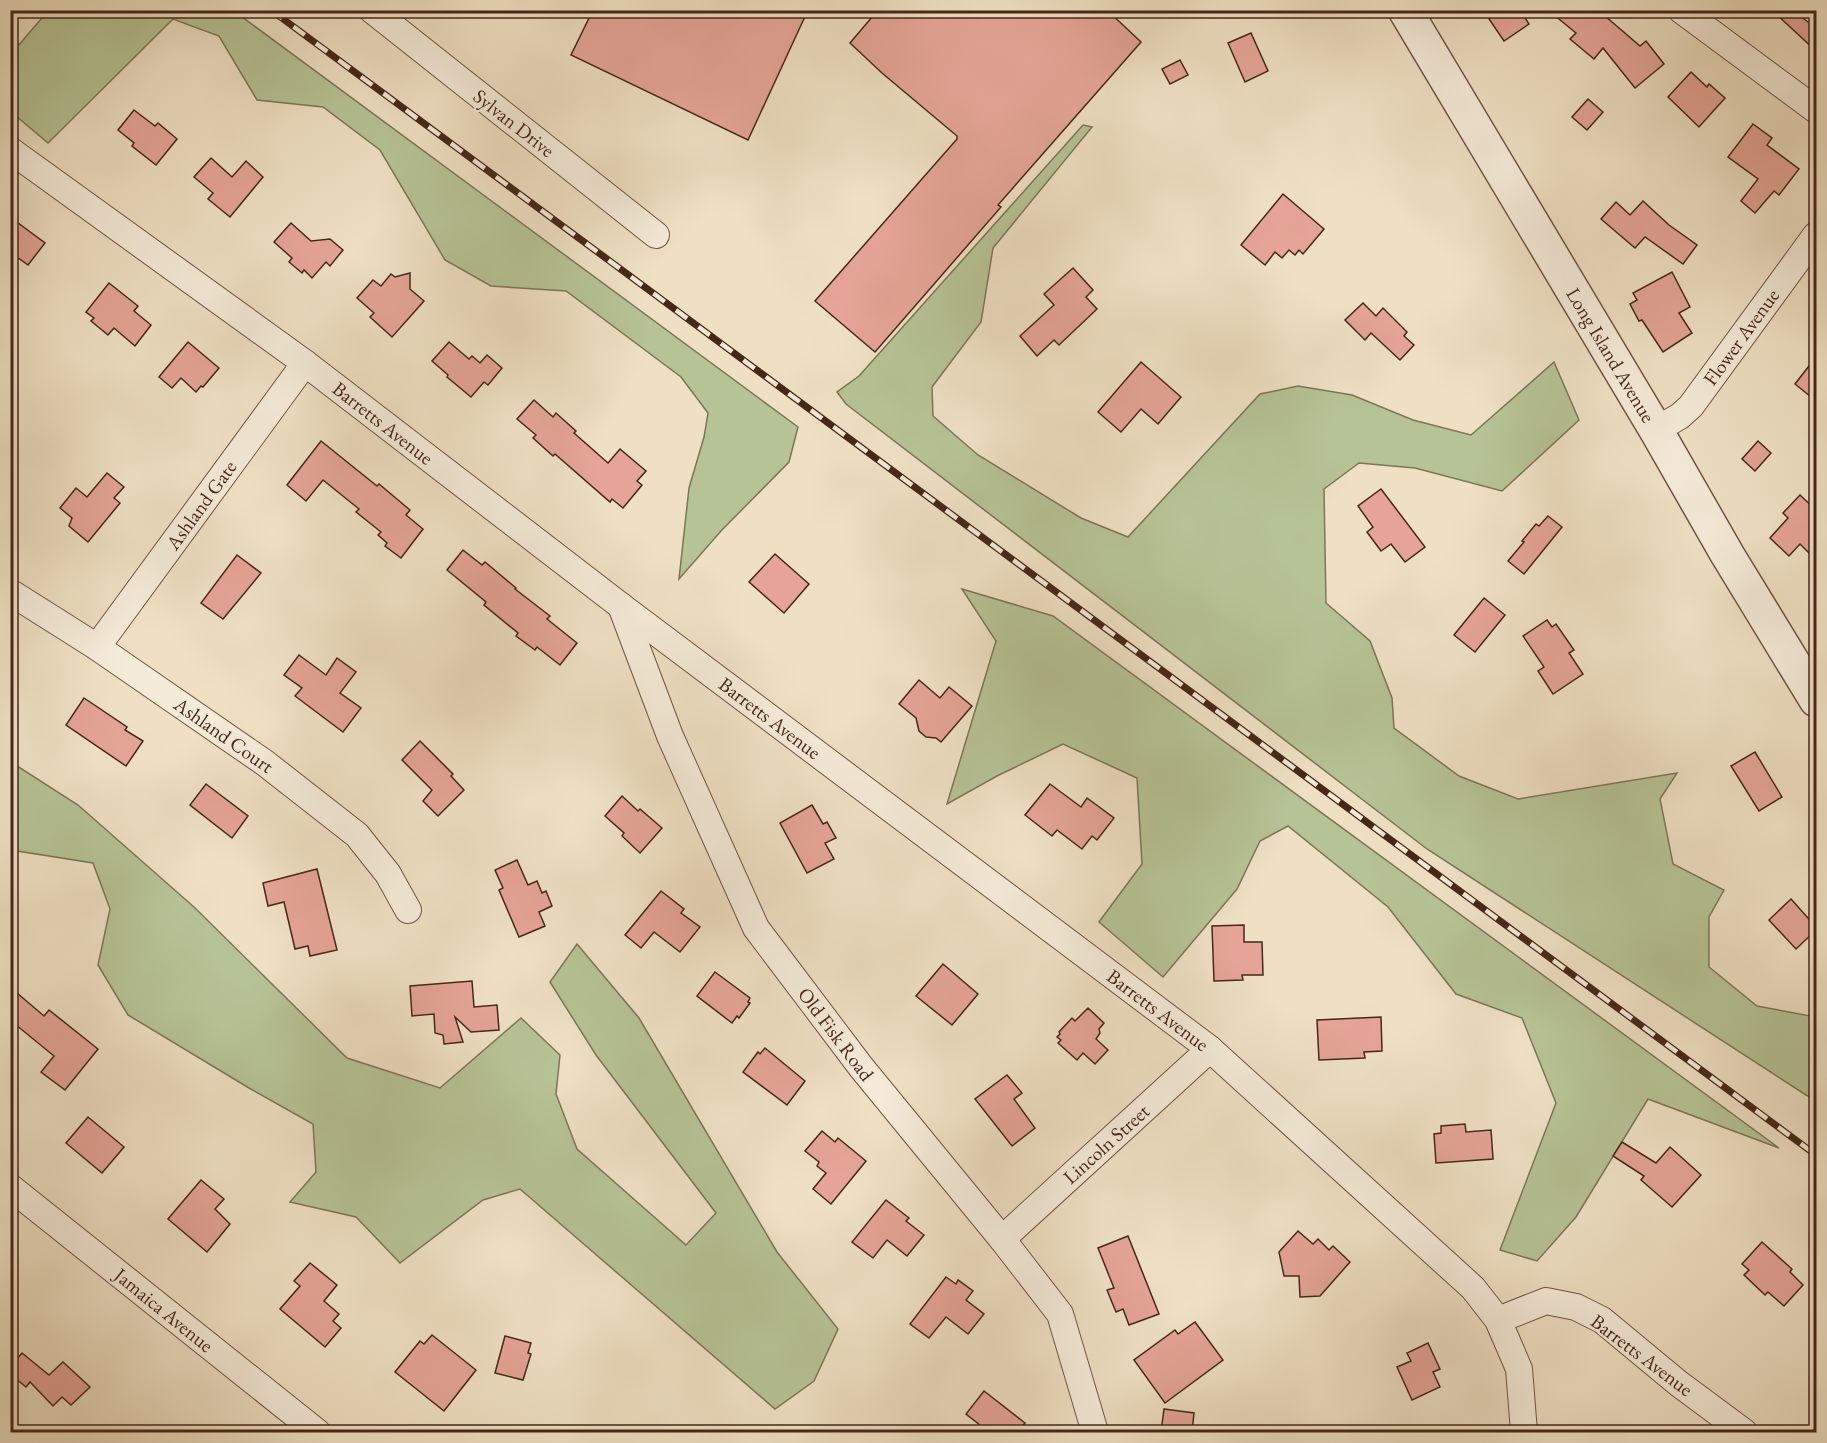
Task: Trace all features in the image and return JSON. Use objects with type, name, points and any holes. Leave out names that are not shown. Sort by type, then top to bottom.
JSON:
[{"type":"street","name":"Sylvan Drive","points":[[372,10],[656,235]]},
{"type":"street","points":[[1681,10],[1816,110]]},
{"type":"street","name":"Long Island Avenue","points":[[1412,13],[1727,554],[1812,680]]},
{"type":"street","name":"Barretts Avenue","points":[[10,150],[305,363],[621,606],[1210,1049],[1473,1288],[1498,1320],[1519,1369],[1524,1432]]},
{"type":"street","name":"Flower Avenue","points":[[1656,430],[1680,416],[1691,406],[1816,235]]},
{"type":"street","name":"Ashland Gate","points":[[97,647],[305,363]]},
{"type":"street","name":"Ashland Court","points":[[10,592],[97,647],[265,763],[357,835],[388,874],[408,910]]},
{"type":"street","name":"Old Fisk Road","points":[[621,606],[670,736],[756,928],[861,1067],[1002,1239],[1060,1314],[1095,1432]]},
{"type":"street","name":"Lincoln Street","points":[[1002,1239],[1210,1049]]},
{"type":"street","name":"Jamaica Avenue","points":[[10,1187],[317,1432]]},
{"type":"street","name":"Barretts Avenue","points":[[1498,1320],[1546,1301],[1576,1307],[1602,1320],[1678,1383],[1744,1432]]},
{"type":"green space","points":[[48,11],[234,11],[798,427],[789,462],[721,531],[679,579],[689,488],[704,437],[708,413],[681,377],[566,291],[491,286],[445,260],[380,150],[323,107],[257,100],[219,36],[173,19],[48,143],[10,111],[11,54]]},
{"type":"green space","points":[[1083,125],[1092,127],[993,248],[981,322],[932,387],[933,416],[978,455],[1081,518],[1128,537],[1260,394],[1298,386],[1352,395],[1413,420],[1471,435],[1554,362],[1579,420],[1502,491],[1415,468],[1359,463],[1324,489],[1326,603],[1370,641],[1392,698],[1394,728],[1459,776],[1518,799],[1677,773],[1660,799],[1673,864],[1724,890],[1709,917],[1709,967],[1757,1006],[1816,1017],[1816,1100],[1427,849],[846,404],[837,392],[859,376]]},
{"type":"green space","points":[[962,589],[1053,616],[1779,1148],[1648,1099],[1576,1217],[1537,1261],[1500,1250],[1556,1103],[1522,1018],[1456,994],[1388,907],[1288,826],[1260,841],[1237,889],[1163,977],[1099,922],[1142,864],[1137,778],[1063,744],[997,776],[947,804],[996,641]]},
{"type":"green space","points":[[11,762],[78,805],[194,907],[347,1058],[440,1088],[521,1018],[560,1055],[556,1094],[577,1149],[686,1245],[716,1213],[596,1055],[550,982],[577,944],[639,1018],[777,1252],[838,1329],[814,1381],[775,1409],[520,1189],[483,1200],[400,1263],[356,1217],[290,1202],[316,1172],[313,1124],[128,1015],[98,965],[110,909],[93,863],[11,850]]},
{"type":"building","points":[[593,10],[808,10],[748,140],[571,55]]},
{"type":"building","points":[[878,10],[1107,10],[1141,42],[998,205],[1001,207],[875,352],[815,301],[957,139],[957,136],[850,43]]},
{"type":"building","points":[[1502,10],[1520,10],[1529,24],[1504,41],[1489,19]]},
{"type":"building","points":[[1548,10],[1598,10],[1640,46],[1646,41],[1664,64],[1635,88],[1603,48],[1594,59],[1570,39],[1576,33]]},
{"type":"building","points":[[1792,10],[1816,28],[1816,51],[1773,11]]},
{"type":"building","points":[[1251,33],[1268,71],[1245,82],[1228,43]]},
{"type":"building","points":[[1180,60],[1188,75],[1170,84],[1162,69]]},
{"type":"building","points":[[1691,72],[1707,87],[1709,84],[1725,98],[1699,127],[1668,97]]},
{"type":"building","points":[[1588,99],[1603,112],[1587,130],[1572,117]]},
{"type":"building","points":[[134,110],[155,126],[158,123],[177,139],[156,165],[132,146],[134,143],[118,130]]},
{"type":"building","points":[[1753,124],[1772,138],[1767,145],[1799,169],[1779,195],[1774,191],[1755,213],[1741,201],[1758,179],[1728,157]]},
{"type":"building","points":[[211,158],[232,177],[246,161],[263,177],[230,217],[208,199],[213,193],[194,177]]},
{"type":"building","points":[[1283,194],[1324,229],[1303,254],[1299,250],[1295,255],[1289,250],[1282,258],[1275,252],[1265,265],[1241,245]]},
{"type":"building","points":[[1643,201],[1669,225],[1697,245],[1683,264],[1645,237],[1635,248],[1601,219],[1616,202],[1630,215]]},
{"type":"building","points":[[10,217],[45,243],[28,265],[10,252]]},
{"type":"building","points":[[291,223],[311,241],[330,239],[343,250],[330,266],[326,262],[312,278],[304,270],[302,273],[289,262],[292,258],[274,242]]},
{"type":"building","points":[[1073,268],[1093,290],[1086,297],[1097,309],[1059,345],[1054,340],[1037,356],[1020,336],[1054,305],[1044,294]]},
{"type":"building","points":[[1672,272],[1690,307],[1679,313],[1692,333],[1663,352],[1642,320],[1639,321],[1630,304],[1637,300],[1633,293]]},
{"type":"building","points":[[410,273],[410,289],[424,301],[392,337],[370,317],[374,313],[357,298],[373,280],[381,286],[391,274],[395,277]]},
{"type":"building","points":[[109,283],[138,306],[134,311],[151,325],[135,346],[114,328],[108,335],[91,321],[94,318],[86,312]]},
{"type":"building","points":[[1363,303],[1376,316],[1383,308],[1407,332],[1404,336],[1414,345],[1400,360],[1371,333],[1365,340],[1345,320]]},
{"type":"building","points":[[188,342],[219,368],[196,392],[181,378],[172,388],[159,377]]},
{"type":"building","points":[[449,342],[469,359],[472,356],[480,363],[487,355],[502,368],[488,385],[484,382],[471,397],[432,361]]},
{"type":"building","points":[[1816,357],[1816,401],[1795,384]]},
{"type":"building","points":[[1141,362],[1181,397],[1158,424],[1141,409],[1121,432],[1098,412]]},
{"type":"building","points":[[534,400],[553,417],[556,413],[576,431],[574,433],[608,463],[620,449],[646,471],[637,481],[642,485],[623,508],[612,499],[610,502],[555,454],[553,456],[533,438],[536,435],[517,419]]},
{"type":"building","points":[[321,441],[410,510],[406,515],[423,529],[401,558],[385,546],[387,543],[378,535],[381,532],[356,512],[359,509],[323,480],[306,501],[287,485]]},
{"type":"building","points":[[1758,441],[1771,453],[1755,471],[1742,459]]},
{"type":"building","points":[[107,473],[124,487],[114,498],[120,503],[88,542],[69,526],[72,518],[60,508],[76,488],[87,497]]},
{"type":"building","points":[[1381,489],[1425,547],[1405,562],[1391,544],[1381,551],[1367,532],[1373,527],[1358,506]]},
{"type":"building","points":[[1800,495],[1816,510],[1816,560],[1800,544],[1789,556],[1770,538],[1788,518],[1783,513]]},
{"type":"building","points":[[1548,516],[1562,527],[1524,574],[1508,561],[1536,524],[1539,526]]},
{"type":"building","points":[[463,550],[482,565],[485,562],[550,616],[547,619],[577,643],[560,665],[537,647],[535,650],[516,636],[518,633],[484,605],[486,602],[447,570]]},
{"type":"building","points":[[775,554],[809,584],[784,613],[749,582]]},
{"type":"building","points":[[237,555],[261,573],[223,619],[201,603]]},
{"type":"building","points":[[1484,598],[1505,615],[1475,652],[1454,635]]},
{"type":"building","points":[[1547,620],[1552,627],[1556,624],[1574,650],[1569,653],[1583,674],[1553,694],[1538,671],[1544,667],[1523,636]]},
{"type":"building","points":[[299,655],[326,675],[337,658],[356,672],[340,693],[361,708],[343,732],[295,696],[302,688],[284,675]]},
{"type":"building","points":[[919,680],[940,698],[949,687],[972,706],[941,742],[936,738],[926,737],[919,731],[916,718],[899,704]]},
{"type":"building","points":[[84,698],[127,727],[125,730],[143,741],[126,766],[66,725]]},
{"type":"building","points":[[420,741],[453,774],[451,776],[464,790],[438,816],[423,801],[432,790],[402,760]]},
{"type":"building","points":[[1755,752],[1782,797],[1759,811],[1731,766]]},
{"type":"building","points":[[206,784],[248,816],[232,838],[190,805]]},
{"type":"building","points":[[1050,784],[1081,807],[1087,798],[1114,818],[1097,840],[1092,836],[1082,849],[1057,830],[1052,836],[1025,815]]},
{"type":"building","points":[[622,796],[662,828],[640,853],[622,836],[624,833],[605,816]]},
{"type":"building","points":[[812,805],[823,824],[827,822],[836,838],[825,843],[834,859],[807,873],[780,823]]},
{"type":"building","points":[[517,860],[528,885],[537,881],[542,893],[546,891],[552,906],[539,912],[545,926],[519,937],[499,890],[503,888],[495,870]]},
{"type":"building","points":[[317,869],[337,950],[310,956],[308,946],[295,949],[284,902],[268,906],[263,883]]},
{"type":"building","points":[[661,891],[684,909],[681,913],[700,927],[680,952],[654,932],[641,948],[625,935]]},
{"type":"building","points":[[1791,899],[1816,927],[1816,930],[1796,949],[1769,920]]},
{"type":"building","points":[[1244,925],[1244,942],[1262,942],[1263,975],[1242,975],[1243,980],[1214,981],[1212,926]]},
{"type":"building","points":[[943,964],[978,994],[952,1025],[916,996]]},
{"type":"building","points":[[715,972],[750,998],[748,1002],[750,1003],[739,1018],[737,1016],[732,1023],[697,996]]},
{"type":"building","points":[[472,981],[474,1007],[497,1005],[499,1030],[471,1032],[455,1017],[463,1042],[444,1044],[443,1035],[435,1033],[434,1014],[412,1016],[410,986]]},
{"type":"building","points":[[10,987],[44,1016],[49,1010],[98,1049],[65,1090],[41,1072],[54,1056],[10,1020]]},
{"type":"building","points":[[1088,1008],[1104,1023],[1096,1039],[1108,1050],[1095,1064],[1083,1053],[1077,1060],[1058,1043],[1061,1040],[1057,1037],[1072,1018],[1075,1021]]},
{"type":"building","points":[[1381,1017],[1382,1051],[1364,1052],[1365,1058],[1319,1060],[1317,1020]]},
{"type":"building","points":[[765,1048],[805,1081],[787,1105],[743,1072],[758,1052],[760,1054]]},
{"type":"building","points":[[1007,1075],[1022,1093],[1014,1099],[1035,1128],[1012,1146],[975,1099]]},
{"type":"building","points":[[88,1117],[124,1147],[102,1173],[66,1143]]},
{"type":"building","points":[[1465,1124],[1466,1132],[1491,1130],[1493,1159],[1436,1163],[1434,1134],[1441,1133],[1441,1126]]},
{"type":"building","points":[[822,1131],[835,1142],[838,1138],[866,1161],[831,1204],[813,1189],[826,1173],[817,1166],[819,1162],[805,1151]]},
{"type":"building","points":[[1622,1142],[1656,1163],[1670,1147],[1701,1175],[1672,1207],[1641,1180],[1644,1176],[1613,1156]]},
{"type":"building","points":[[201,1180],[224,1199],[215,1209],[230,1224],[207,1252],[168,1219]]},
{"type":"building","points":[[886,1200],[909,1218],[906,1221],[924,1235],[907,1256],[887,1240],[873,1258],[852,1242]]},
{"type":"building","points":[[1298,1231],[1313,1244],[1318,1239],[1329,1250],[1333,1246],[1350,1262],[1320,1296],[1300,1297],[1299,1276],[1284,1276],[1279,1252]]},
{"type":"building","points":[[1128,1236],[1159,1314],[1129,1325],[1123,1309],[1116,1312],[1107,1290],[1114,1288],[1098,1248]]},
{"type":"building","points":[[1762,1242],[1792,1269],[1790,1272],[1803,1285],[1784,1306],[1768,1292],[1765,1295],[1744,1275],[1749,1270],[1742,1264]]},
{"type":"building","points":[[310,1263],[337,1285],[324,1301],[339,1314],[333,1321],[341,1328],[325,1347],[280,1309],[300,1286],[294,1281]]},
{"type":"building","points":[[946,1277],[956,1284],[958,1280],[973,1291],[966,1300],[984,1314],[968,1334],[946,1317],[929,1338],[910,1324]]},
{"type":"building","points":[[1195,1322],[1223,1360],[1165,1403],[1134,1360],[1175,1330],[1178,1334]]},
{"type":"building","points":[[432,1335],[476,1370],[444,1411],[395,1372],[420,1341],[424,1344]]},
{"type":"building","points":[[505,1336],[531,1343],[528,1353],[531,1354],[523,1380],[495,1373]]},
{"type":"building","points":[[1428,1343],[1440,1369],[1433,1372],[1440,1387],[1412,1400],[1397,1367],[1411,1361],[1407,1353]]},
{"type":"building","points":[[22,1353],[49,1375],[63,1362],[90,1387],[71,1405],[62,1397],[53,1406],[30,1382],[26,1387],[10,1374],[10,1367]]},
{"type":"building","points":[[984,1391],[1025,1423],[1017,1432],[989,1432],[966,1414]]},
{"type":"building","points":[[1164,1409],[1194,1413],[1192,1432],[1161,1432]]},
{"type":"railway","points":[[271,10],[1816,1155]]}]
